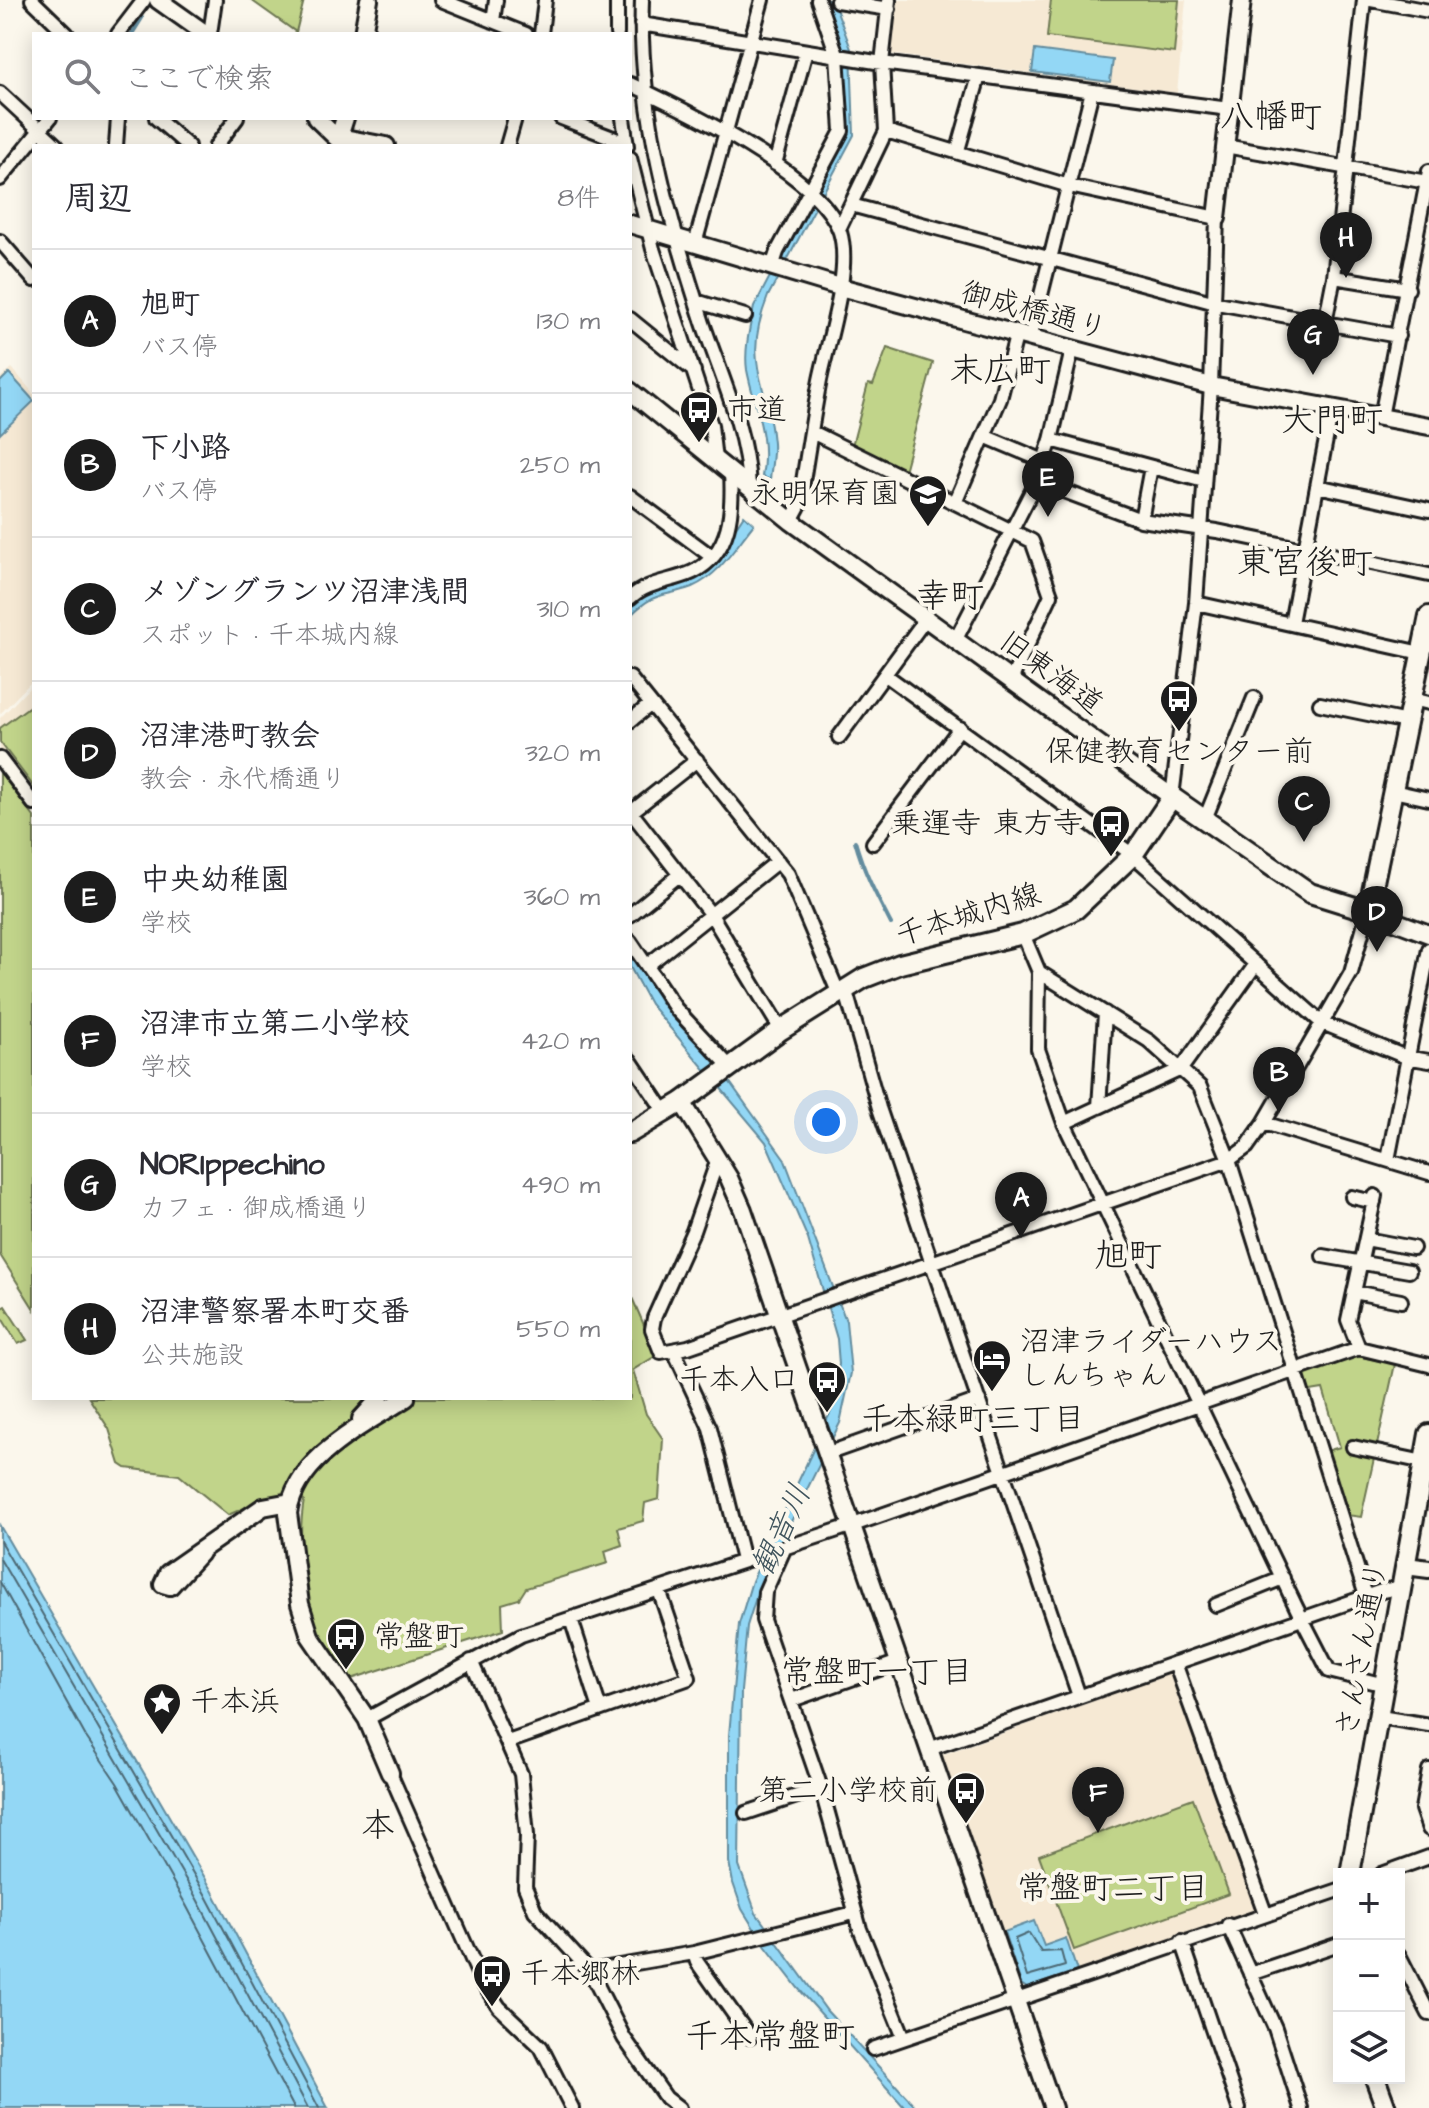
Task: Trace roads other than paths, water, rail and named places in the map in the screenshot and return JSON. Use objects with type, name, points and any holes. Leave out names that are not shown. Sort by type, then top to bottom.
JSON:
[{"type":"main road","points":[[1172,797],[1310,893],[1368,911],[1407,722],[1420,701],[1421,653],[1429,616]]},
{"type":"main road","name":"千本城内線","points":[[632,1132],[674,1107],[842,990],[900,964],[1023,934],[1076,909],[1133,855],[1172,797]]},
{"type":"main road","name":"さんさん通り","points":[[1351,1868],[1429,1434]]},
{"type":"main road","points":[[1377,2084],[1386,2108]]},
{"type":"street","points":[[32,0],[65,32]]},
{"type":"street","points":[[120,32],[144,0]]},
{"type":"street","points":[[158,0],[205,32]]},
{"type":"street","points":[[208,32],[215,0]]},
{"type":"street","points":[[363,32],[369,0]]},
{"type":"street","points":[[441,0],[521,32]]},
{"type":"street","points":[[493,21],[496,0]]},
{"type":"street","points":[[541,32],[545,0]]},
{"type":"street","points":[[617,0],[617,32]]},
{"type":"street","points":[[642,0],[646,91],[655,149],[676,238],[745,450],[749,487]]},
{"type":"street","points":[[695,244],[762,0]]},
{"type":"street","points":[[778,269],[809,190],[842,131],[837,55],[818,0]]},
{"type":"street","points":[[1172,797],[1196,603],[1211,386],[1217,218],[1242,0]]},
{"type":"street","points":[[1325,323],[1334,277],[1364,0]]},
{"type":"street","points":[[1371,0],[1429,11]]},
{"type":"street","points":[[837,1],[889,4],[882,63],[886,131],[839,229]]},
{"type":"street","points":[[127,32],[130,18]]},
{"type":"street","points":[[641,24],[882,63],[1229,109]]},
{"type":"street","points":[[775,164],[806,51]]},
{"type":"street","points":[[958,150],[979,76]]},
{"type":"street","points":[[632,85],[726,133],[775,164],[809,190],[839,229],[844,261],[840,287],[799,506],[791,521]]},
{"type":"street","points":[[955,503],[1000,399],[1050,257],[1092,91]]},
{"type":"street","points":[[0,93],[55,144]]},
{"type":"street","points":[[0,179],[48,120]]},
{"type":"street","points":[[116,144],[118,120]]},
{"type":"street","points":[[158,120],[186,144]]},
{"type":"street","points":[[218,144],[236,120]]},
{"type":"street","points":[[318,120],[341,143]]},
{"type":"street","points":[[341,143],[345,120]]},
{"type":"street","points":[[508,144],[514,120]]},
{"type":"street","points":[[566,120],[625,144]]},
{"type":"street","points":[[623,120],[627,144]]},
{"type":"street","points":[[886,131],[958,150],[1003,169],[1217,218]]},
{"type":"street","points":[[1225,146],[1428,176],[1426,204],[1381,417]]},
{"type":"street","points":[[632,166],[648,230],[715,437],[715,460]]},
{"type":"street","points":[[851,205],[1212,302],[1398,336]]},
{"type":"street","name":"御成橋通り","points":[[632,225],[1023,338],[1211,386],[1429,426]]},
{"type":"street","points":[[0,241],[32,278]]},
{"type":"street","points":[[1334,277],[1408,289]]},
{"type":"street","points":[[696,301],[745,316]]},
{"type":"street","points":[[632,321],[694,371]]},
{"type":"street","points":[[956,639],[1037,481],[1051,440],[1072,350]]},
{"type":"street","name":"旧東海道","points":[[632,393],[791,521],[1012,678],[1172,797]]},
{"type":"street","points":[[1291,623],[1332,408]]},
{"type":"street","points":[[812,432],[1032,541],[1051,595],[1012,678]]},
{"type":"street","points":[[984,436],[1044,461]]},
{"type":"street","points":[[1051,440],[1204,481]]},
{"type":"street","points":[[1141,520],[1151,467]]},
{"type":"street","points":[[632,597],[648,586],[694,571],[711,556],[732,522],[731,472]]},
{"type":"street","points":[[1037,481],[1141,520],[1306,548],[1429,575]]},
{"type":"street","points":[[1317,486],[1429,510]]},
{"type":"street","points":[[632,497],[711,556]]},
{"type":"street","points":[[1196,603],[1421,653]]},
{"type":"street","points":[[839,737],[887,676],[927,617]]},
{"type":"street","points":[[887,676],[1133,855],[1322,1023],[1406,1057],[1429,1061]]},
{"type":"street","points":[[632,680],[778,861],[798,893],[842,990],[931,1263],[1079,1696]]},
{"type":"street","points":[[1205,819],[1254,698]]},
{"type":"street","points":[[632,719],[651,704]]},
{"type":"street","points":[[1320,704],[1407,722]]},
{"type":"street","points":[[873,843],[960,728]]},
{"type":"street","points":[[0,759],[32,801]]},
{"type":"street","points":[[632,811],[697,760]]},
{"type":"street","points":[[1393,791],[1429,799]]},
{"type":"street","points":[[632,816],[712,916],[781,1030]]},
{"type":"street","points":[[649,964],[778,861]]},
{"type":"street","points":[[632,913],[679,875]]},
{"type":"street","points":[[718,1159],[693,1231],[654,1318],[652,1329],[659,1349],[674,1351],[1229,1160],[1247,1147],[1264,1123],[1351,973],[1368,911],[1429,934]]},
{"type":"street","points":[[1023,934],[1039,972],[1038,1049],[1064,1123],[1283,1578],[1329,1671],[1385,1685]]},
{"type":"street","points":[[632,943],[724,1073]]},
{"type":"street","points":[[1388,1160],[1429,949]]},
{"type":"street","points":[[1064,1123],[1181,1069],[1256,964]]},
{"type":"street","points":[[1039,972],[1149,1041],[1200,1087],[1229,1160],[1366,1596]]},
{"type":"street","points":[[1099,1107],[1105,1013]]},
{"type":"street","points":[[632,1062],[718,1159],[737,1195],[829,1452],[1053,2108]]},
{"type":"street","points":[[1264,1123],[1429,1173]]},
{"type":"street","points":[[1352,1197],[1374,1199],[1348,1320],[1359,1348]]},
{"type":"street","points":[[1366,1239],[1413,1248]]},
{"type":"street","points":[[1323,1256],[1409,1271]]},
{"type":"street","points":[[1354,1292],[1401,1301]]},
{"type":"street","points":[[367,1719],[512,1640],[853,1525],[1359,1348],[1429,1365]]},
{"type":"street","points":[[674,1351],[710,1428],[743,1560]]},
{"type":"street","points":[[378,1400],[350,1433],[317,1462],[290,1502],[292,1560],[304,1619],[317,1649],[367,1719],[481,1980],[499,2007],[541,2047],[572,2108]]},
{"type":"street","points":[[350,1433],[403,1400]]},
{"type":"street","points":[[829,1452],[979,1400]]},
{"type":"street","points":[[1353,1447],[1424,1462]]},
{"type":"street","points":[[200,1553],[263,1507],[290,1502]]},
{"type":"street","points":[[783,1548],[762,1609],[821,1788],[854,1913],[904,2038]]},
{"type":"street","points":[[1406,1566],[1429,1569]]},
{"type":"street","points":[[1216,1605],[1283,1578]]},
{"type":"street","points":[[929,1749],[1366,1596],[1402,1587]]},
{"type":"street","points":[[508,1742],[689,1678],[659,1590]]},
{"type":"street","points":[[571,1619],[600,1709]]},
{"type":"street","points":[[471,1661],[521,1774],[525,1802],[525,1887],[541,1921],[590,1971],[624,2038],[666,2098],[679,2108]]},
{"type":"street","points":[[792,1700],[899,1662]]},
{"type":"street","points":[[1175,1663],[1265,1913]]},
{"type":"street","points":[[1380,1717],[1429,1725]]},
{"type":"street","points":[[1429,1770],[1422,1809],[1429,1829]]},
{"type":"street","points":[[746,1813],[821,1788]]},
{"type":"street","points":[[1399,1868],[1429,1857]]},
{"type":"street","points":[[873,2049],[1228,1925],[1333,1892]]},
{"type":"street","points":[[590,1971],[694,1953],[854,1913]]},
{"type":"street","points":[[1228,1925],[1275,2028],[1301,2108]]},
{"type":"street","points":[[1182,1941],[1239,2108]]},
{"type":"street","points":[[1250,1974],[1333,1946]]},
{"type":"street","points":[[694,1953],[697,1962],[750,2037]]},
{"type":"street","points":[[1405,1966],[1427,2006]]},
{"type":"water","points":[[820,0],[833,0],[851,49],[854,135],[768,296],[760,320],[756,356],[773,443],[770,480],[762,476],[763,435],[746,362],[754,307],[845,133]]},
{"type":"water","points":[[1035,50],[1113,60],[1110,82],[1032,72]]},
{"type":"water","points":[[9,373],[32,399],[32,403],[0,434],[0,382]]},
{"type":"water","points":[[744,515],[754,524],[711,575],[692,587],[653,598],[632,614],[632,604],[647,593],[711,565]]},
{"type":"water","name":"観音川","points":[[632,953],[646,972],[661,1003],[714,1060],[784,1158],[846,1321],[851,1373],[840,1423],[761,1582],[747,1626],[741,1691],[739,1866],[756,1913],[827,2011],[917,2108],[905,2108],[798,1988],[763,1943],[742,1909],[733,1883],[729,1862],[729,1735],[739,1624],[752,1581],[832,1409],[839,1364],[837,1339],[808,1239],[766,1142],[650,1004],[632,971]]},
{"type":"water","points":[[0,1526],[212,1890],[328,2108],[0,2108]]},
{"type":"water","points":[[1034,1921],[1044,1946],[1066,1938],[1077,1971],[1027,1988],[1021,1984],[1004,1932]]},
{"type":"waterway","points":[[133,32],[142,18]]},
{"type":"waterway","points":[[855,841],[891,924]]},
{"type":"place","name":"沼津警察署本町交番","points":[[1346,278]]},
{"type":"place","name":"NORIppechino","points":[[1313,375]]},
{"type":"place","name":"市道","points":[[699,444]]},
{"type":"place","name":"中央幼稚園","points":[[1048,517]]},
{"type":"place","name":"永明保育園","points":[[928,528]]},
{"type":"place","name":"保健教育センター前","points":[[1179,733]]},
{"type":"place","name":"メゾングランツ沼津浅間","points":[[1304,842]]},
{"type":"place","name":"乗運寺 東方寺","points":[[1111,858]]},
{"type":"place","name":"沼津港町教会","points":[[1377,952]]},
{"type":"place","name":"下小路","points":[[1279,1113]]},
{"type":"place","name":"旭町","points":[[1021,1238]]},
{"type":"place","name":"沼津ライダーハウス しんちゃん","points":[[992,1393]]},
{"type":"place","name":"千本入口","points":[[827,1414]]},
{"type":"place","name":"常盤町","points":[[346,1671]]},
{"type":"place","name":"千本浜","points":[[162,1736]]},
{"type":"place","name":"第二小学校前","points":[[966,1825]]},
{"type":"place","name":"沼津市立第二小学校","points":[[1098,1833]]},
{"type":"place","name":"千本郷林","points":[[492,2008]]},
{"type":"district","name":"八幡町","points":[[1271,117]]},
{"type":"district","name":"末広町","points":[[1000,371]]},
{"type":"district","name":"大門町","points":[[1332,421]]},
{"type":"district","name":"東宮後町","points":[[1305,563]]},
{"type":"district","name":"幸町","points":[[950,597]]},
{"type":"district","name":"旭町","points":[[1128,1256]]},
{"type":"district","name":"千本緑町三丁目","points":[[973,1419]]},
{"type":"district","name":"常盤町一丁目","points":[[877,1672]]},
{"type":"district","name":"本","points":[[378,1826]]},
{"type":"district","name":"常盤町二丁目","points":[[1113,1888]]},
{"type":"district","name":"千本常盤町","points":[[770,2037]]}]
